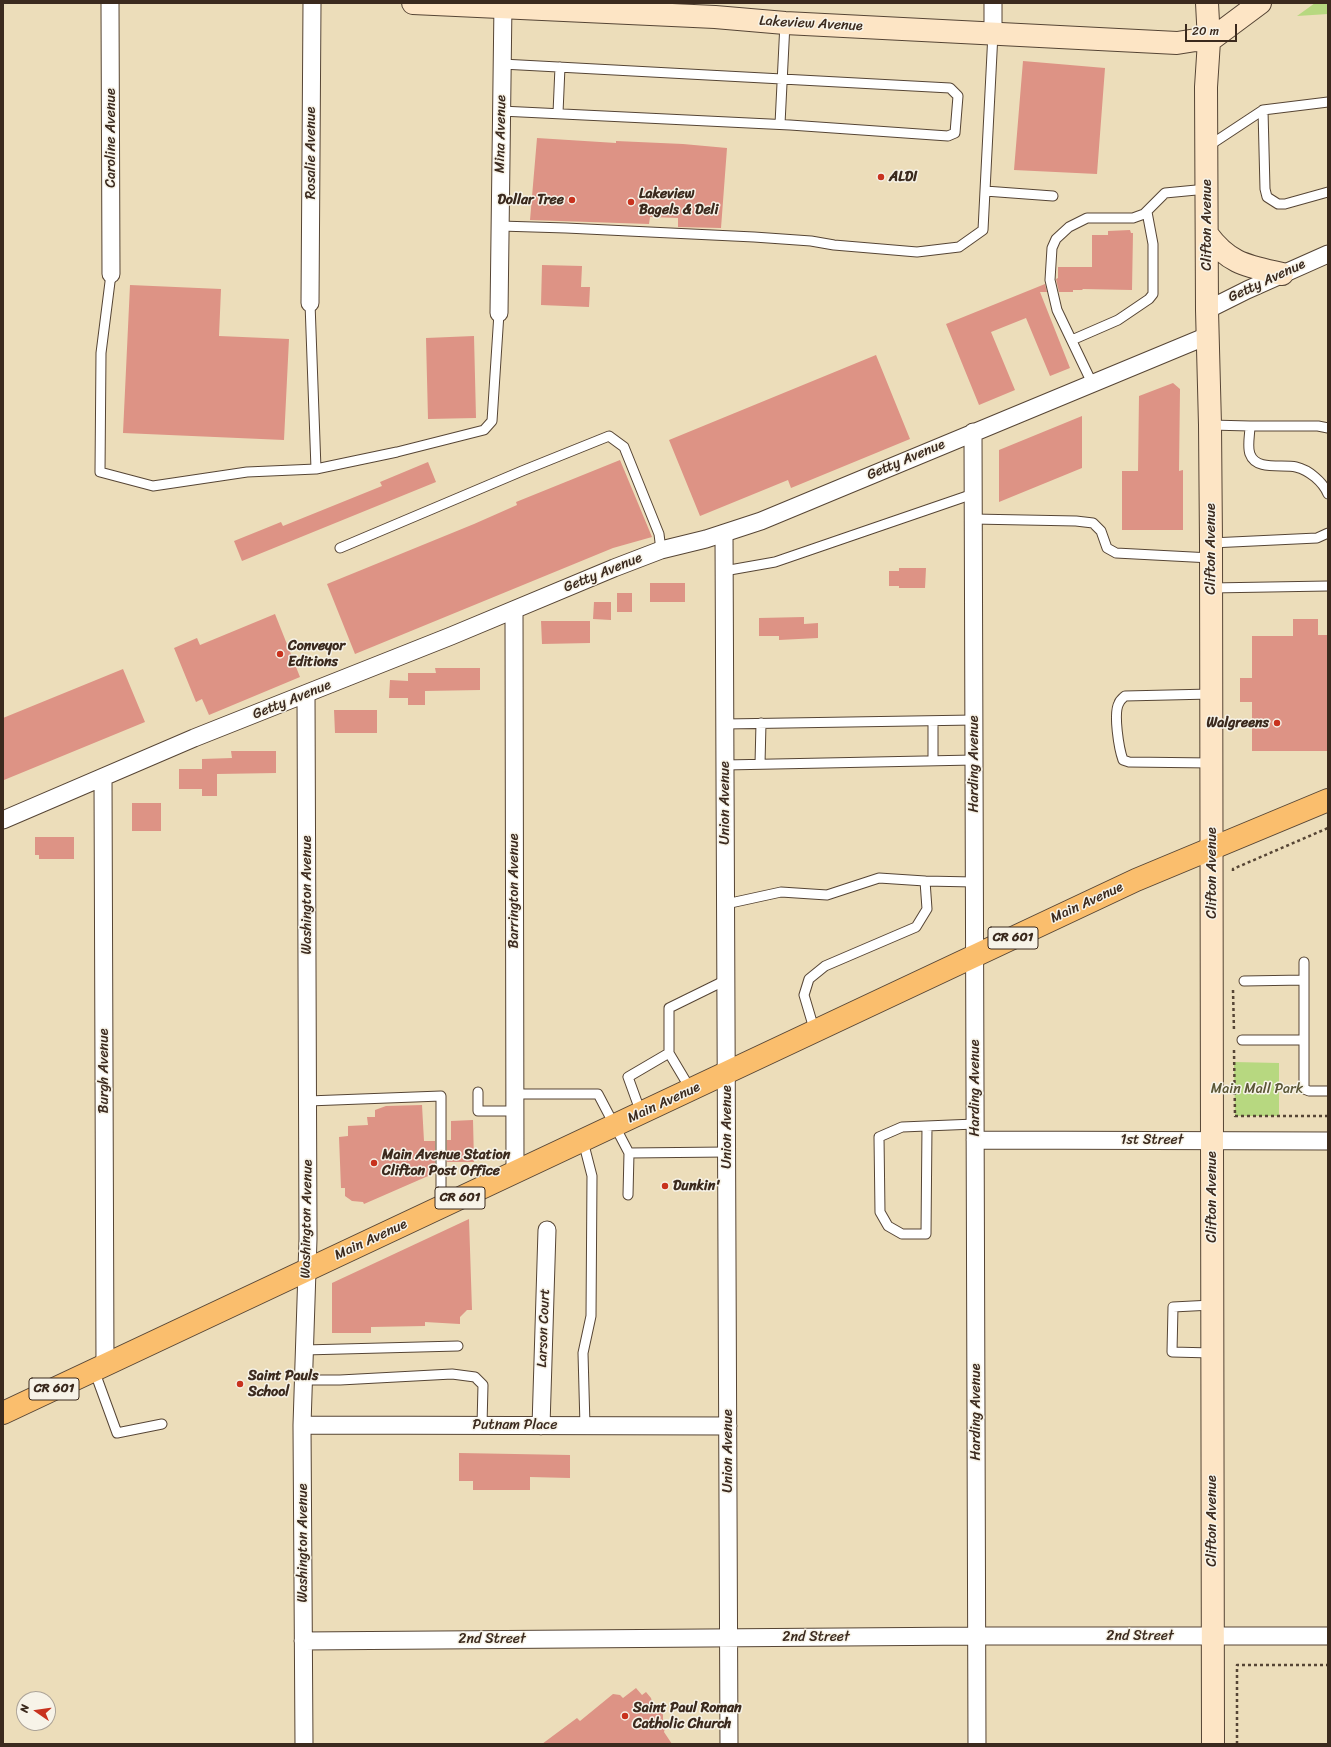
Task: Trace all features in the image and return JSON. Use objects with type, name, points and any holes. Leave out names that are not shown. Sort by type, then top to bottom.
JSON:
[{"type":"main road","name":"Lakeview Avenue","points":[[413,3],[715,10],[785,23],[1178,43],[1196,40],[1209,41]]},
{"type":"main road","name":"Clifton Avenue","points":[[1207,3],[1209,41],[1206,87],[1207,336],[1210,425],[1212,763],[1213,1744]]},
{"type":"main road","points":[[1209,41],[1260,3]]},
{"type":"main road","points":[[1207,234],[1224,254],[1235,261],[1250,267],[1282,274]]},
{"type":"main road","name":"Main Avenue","points":[[3,1413],[1136,880],[1328,800]]},
{"type":"street","name":"Caroline Avenue","points":[[110,3],[111,274]]},
{"type":"street","name":"Rosalie Avenue","points":[[310,303],[312,3]]},
{"type":"street","points":[[993,3],[993,33]]},
{"type":"street","name":"Mina Avenue","points":[[499,313],[502,5]]},
{"type":"street","name":"Getty Avenue","points":[[1207,310],[1247,290],[1328,254]]},
{"type":"street","name":"Getty Avenue","points":[[3,820],[194,738],[514,610],[614,568],[661,550],[706,539],[761,521],[972,432],[1207,336]]},
{"type":"street","name":"Harding Avenue","points":[[972,432],[977,1744]]},
{"type":"street","name":"Union Avenue","points":[[724,533],[729,1744]]},
{"type":"street","name":"Barrington Avenue","points":[[514,610],[515,1173]]},
{"type":"street","name":"Washington Avenue","points":[[304,1744],[302,1425],[307,1270],[308,1100],[306,694]]},
{"type":"street","name":"Burgh Avenue","points":[[99,1368],[103,777]]},
{"type":"street","name":"1st Street","points":[[975,1132],[1212,1140],[1328,1140]]},
{"type":"street","name":"Larson Court","points":[[541,1426],[547,1230]]},
{"type":"street","name":"Putnam Place","points":[[302,1425],[728,1426]]},
{"type":"street","name":"2nd Street","points":[[303,1641],[729,1637],[1328,1636]]},
{"type":"lane","points":[[780,124],[785,23]]},
{"type":"lane","points":[[500,226],[754,237],[812,241],[834,245],[917,252],[959,247],[983,230],[993,33]]},
{"type":"lane","points":[[501,111],[558,112],[780,124],[948,136],[955,133],[958,96],[950,88],[502,64]]},
{"type":"lane","points":[[558,112],[560,67]]},
{"type":"lane","points":[[1206,147],[1263,110],[1328,102]]},
{"type":"lane","points":[[1263,110],[1265,189],[1267,197],[1278,204],[1285,204],[1328,192]]},
{"type":"lane","points":[[1092,383],[1057,310],[1050,280],[1052,248],[1056,239],[1069,227],[1087,218],[1132,218],[1147,212],[1165,193],[1207,189]]},
{"type":"lane","points":[[985,191],[1053,196]]},
{"type":"lane","points":[[1072,340],[1118,320],[1149,299],[1153,294],[1153,244],[1147,212]]},
{"type":"lane","points":[[111,274],[101,353],[100,472],[153,486],[247,472],[316,469],[397,452],[484,430],[492,421],[499,313]]},
{"type":"lane","points":[[310,303],[316,469]]},
{"type":"lane","points":[[1210,425],[1318,426],[1328,428]]},
{"type":"lane","points":[[1250,426],[1250,454],[1255,462],[1264,465],[1297,467],[1314,476],[1326,488],[1328,494]]},
{"type":"lane","points":[[340,548],[609,436],[624,447],[659,534],[661,550]]},
{"type":"lane","points":[[724,572],[775,562],[973,494]]},
{"type":"lane","points":[[973,519],[1076,521],[1093,523],[1100,530],[1107,548],[1116,553],[1211,551],[1317,538],[1328,533]]},
{"type":"lane","points":[[1211,588],[1328,586]]},
{"type":"lane","points":[[1211,694],[1125,696],[1119,701],[1117,708],[1119,748],[1123,760],[1129,762],[1212,763]]},
{"type":"lane","points":[[725,724],[974,720]]},
{"type":"lane","points":[[933,721],[933,761]]},
{"type":"lane","points":[[760,764],[761,723]]},
{"type":"lane","points":[[725,765],[974,760]]},
{"type":"lane","points":[[726,904],[781,892],[827,895],[879,878],[974,882]]},
{"type":"lane","points":[[815,1032],[804,995],[809,979],[824,966],[916,927],[927,909],[925,881]]},
{"type":"lane","points":[[1304,962],[1304,1089],[1309,1092],[1328,1091]]},
{"type":"lane","points":[[691,1090],[669,1053],[669,1008],[726,980]]},
{"type":"lane","points":[[1244,981],[1304,980]]},
{"type":"lane","points":[[1242,1040],[1304,1040]]},
{"type":"lane","points":[[641,1113],[628,1077],[669,1053]]},
{"type":"lane","points":[[478,1092],[478,1111],[514,1111]]},
{"type":"lane","points":[[515,1094],[598,1094],[629,1153],[628,1195]]},
{"type":"lane","points":[[308,1100],[441,1096],[441,1208]]},
{"type":"lane","points":[[926,1126],[926,1234],[902,1234],[888,1226],[880,1212],[879,1138],[902,1127],[926,1126],[975,1132]]},
{"type":"lane","points":[[583,1141],[592,1176],[590,1316],[583,1353],[584,1426]]},
{"type":"lane","points":[[629,1153],[727,1152]]},
{"type":"lane","points":[[1212,1305],[1173,1307],[1172,1352],[1212,1353]]},
{"type":"lane","points":[[304,1350],[458,1346]]},
{"type":"lane","points":[[99,1368],[117,1433],[162,1424]]},
{"type":"lane","points":[[304,1380],[340,1380],[452,1374],[475,1377],[483,1385],[482,1425]]},
{"type":"path","points":[[1233,876],[1233,869],[1328,828]]},
{"type":"path","points":[[1233,987],[1234,1032]]},
{"type":"path","points":[[1234,1047],[1235,1116],[1328,1116]]},
{"type":"path","points":[[1237,1744],[1237,1665],[1328,1665]]},
{"type":"green space","points":[[1315,3],[1328,3],[1328,14],[1297,16]]},
{"type":"green space","name":"Main Mall Park","points":[[1234,1062],[1279,1063],[1279,1116],[1235,1116]]},
{"type":"building","points":[[1023,61],[1105,68],[1097,174],[1014,170]]},
{"type":"building","points":[[537,138],[616,143],[616,141],[683,144],[727,148],[721,228],[678,227],[678,218],[650,217],[649,224],[530,220]]},
{"type":"building","points":[[1130,230],[1131,233],[1133,233],[1132,290],[1083,289],[1073,290],[1073,292],[1059,292],[1056,279],[1058,278],[1058,267],[1092,267],[1092,235],[1108,235],[1108,231]]},
{"type":"building","points":[[542,265],[582,266],[581,287],[590,287],[589,307],[541,305]]},
{"type":"building","points":[[1045,284],[1047,292],[1040,292],[1070,368],[1050,376],[1026,318],[991,332],[1015,390],[979,405],[946,324]]},
{"type":"building","points":[[130,285],[221,289],[219,336],[289,339],[284,440],[123,433]]},
{"type":"building","points":[[474,336],[476,418],[428,419],[426,338]]},
{"type":"building","points":[[876,355],[910,439],[791,488],[788,480],[700,516],[669,440]]},
{"type":"building","points":[[1173,383],[1180,389],[1179,471],[1183,470],[1183,530],[1122,530],[1122,471],[1138,471],[1139,396]]},
{"type":"building","points":[[1082,416],[1082,468],[999,502],[999,450]]},
{"type":"building","points":[[620,460],[652,537],[613,548],[355,654],[327,584],[474,524],[517,505],[516,502]]},
{"type":"building","points":[[428,462],[436,482],[242,561],[234,541],[281,522],[283,526],[382,486],[380,482]]},
{"type":"building","points":[[899,568],[926,568],[925,588],[899,588],[899,586],[889,586],[889,571],[899,571]]},
{"type":"building","points":[[650,583],[685,583],[685,602],[650,602]]},
{"type":"building","points":[[617,593],[632,593],[632,612],[617,612]]},
{"type":"building","points":[[594,602],[611,602],[611,620],[593,619]]},
{"type":"building","points":[[275,614],[300,677],[209,715],[202,699],[196,702],[174,648],[197,638],[200,645]]},
{"type":"building","points":[[804,617],[804,624],[818,623],[818,638],[779,640],[779,636],[759,636],[759,618]]},
{"type":"building","name":"Walgreens","points":[[1293,619],[1318,619],[1318,635],[1328,635],[1328,751],[1252,751],[1252,702],[1240,702],[1240,678],[1252,678],[1252,636],[1293,636]]},
{"type":"building","points":[[541,621],[590,621],[590,643],[542,644]]},
{"type":"building","points":[[435,668],[480,668],[480,690],[425,691],[425,705],[408,705],[408,698],[389,698],[390,680],[408,681],[408,673],[436,673]]},
{"type":"building","points":[[123,669],[145,722],[4,780],[3,718]]},
{"type":"building","points":[[334,710],[377,710],[377,733],[335,733]]},
{"type":"building","points":[[231,751],[276,751],[276,773],[217,774],[217,796],[202,796],[202,789],[179,789],[179,769],[202,769],[202,759],[232,758]]},
{"type":"building","points":[[132,803],[161,803],[161,831],[132,831]]},
{"type":"building","points":[[35,837],[74,837],[74,859],[39,859],[39,855],[35,855]]},
{"type":"building","points":[[422,1105],[424,1141],[435,1141],[435,1173],[364,1204],[363,1202],[352,1201],[345,1196],[345,1188],[341,1188],[339,1137],[348,1136],[348,1126],[368,1125],[367,1117],[375,1117],[375,1110],[386,1106]]},
{"type":"building","points":[[473,1120],[474,1162],[447,1162],[447,1140],[451,1140],[451,1121]]},
{"type":"building","points":[[469,1219],[472,1310],[467,1310],[460,1317],[460,1324],[425,1322],[425,1326],[371,1327],[371,1333],[332,1333],[332,1283]]},
{"type":"building","points":[[459,1453],[570,1455],[570,1478],[530,1477],[530,1490],[473,1490],[473,1481],[459,1481]]},
{"type":"building","name":"Saint Paul Roman Catholic Church","points":[[636,1688],[642,1695],[646,1692],[651,1698],[653,1706],[660,1709],[663,1715],[663,1721],[666,1724],[664,1732],[672,1744],[542,1744],[577,1718],[580,1721],[613,1694],[620,1695],[623,1698]]},
{"type":"place","name":"ALDI","points":[[881,177]]},
{"type":"place","name":"Dollar Tree","points":[[572,200]]},
{"type":"place","name":"Lakeview Bagels & Deli","points":[[631,202]]},
{"type":"place","name":"Conveyor Editions","points":[[280,654]]},
{"type":"place","name":"Walgreens","points":[[1277,723]]},
{"type":"place","name":"Main Avenue Station Clifton Post Office","points":[[374,1163]]},
{"type":"place","name":"Dunkin'","points":[[665,1186]]},
{"type":"place","name":"Saint Pauls School","points":[[240,1384]]},
{"type":"place","name":"Saint Paul Roman Catholic Church","points":[[625,1716]]}]
